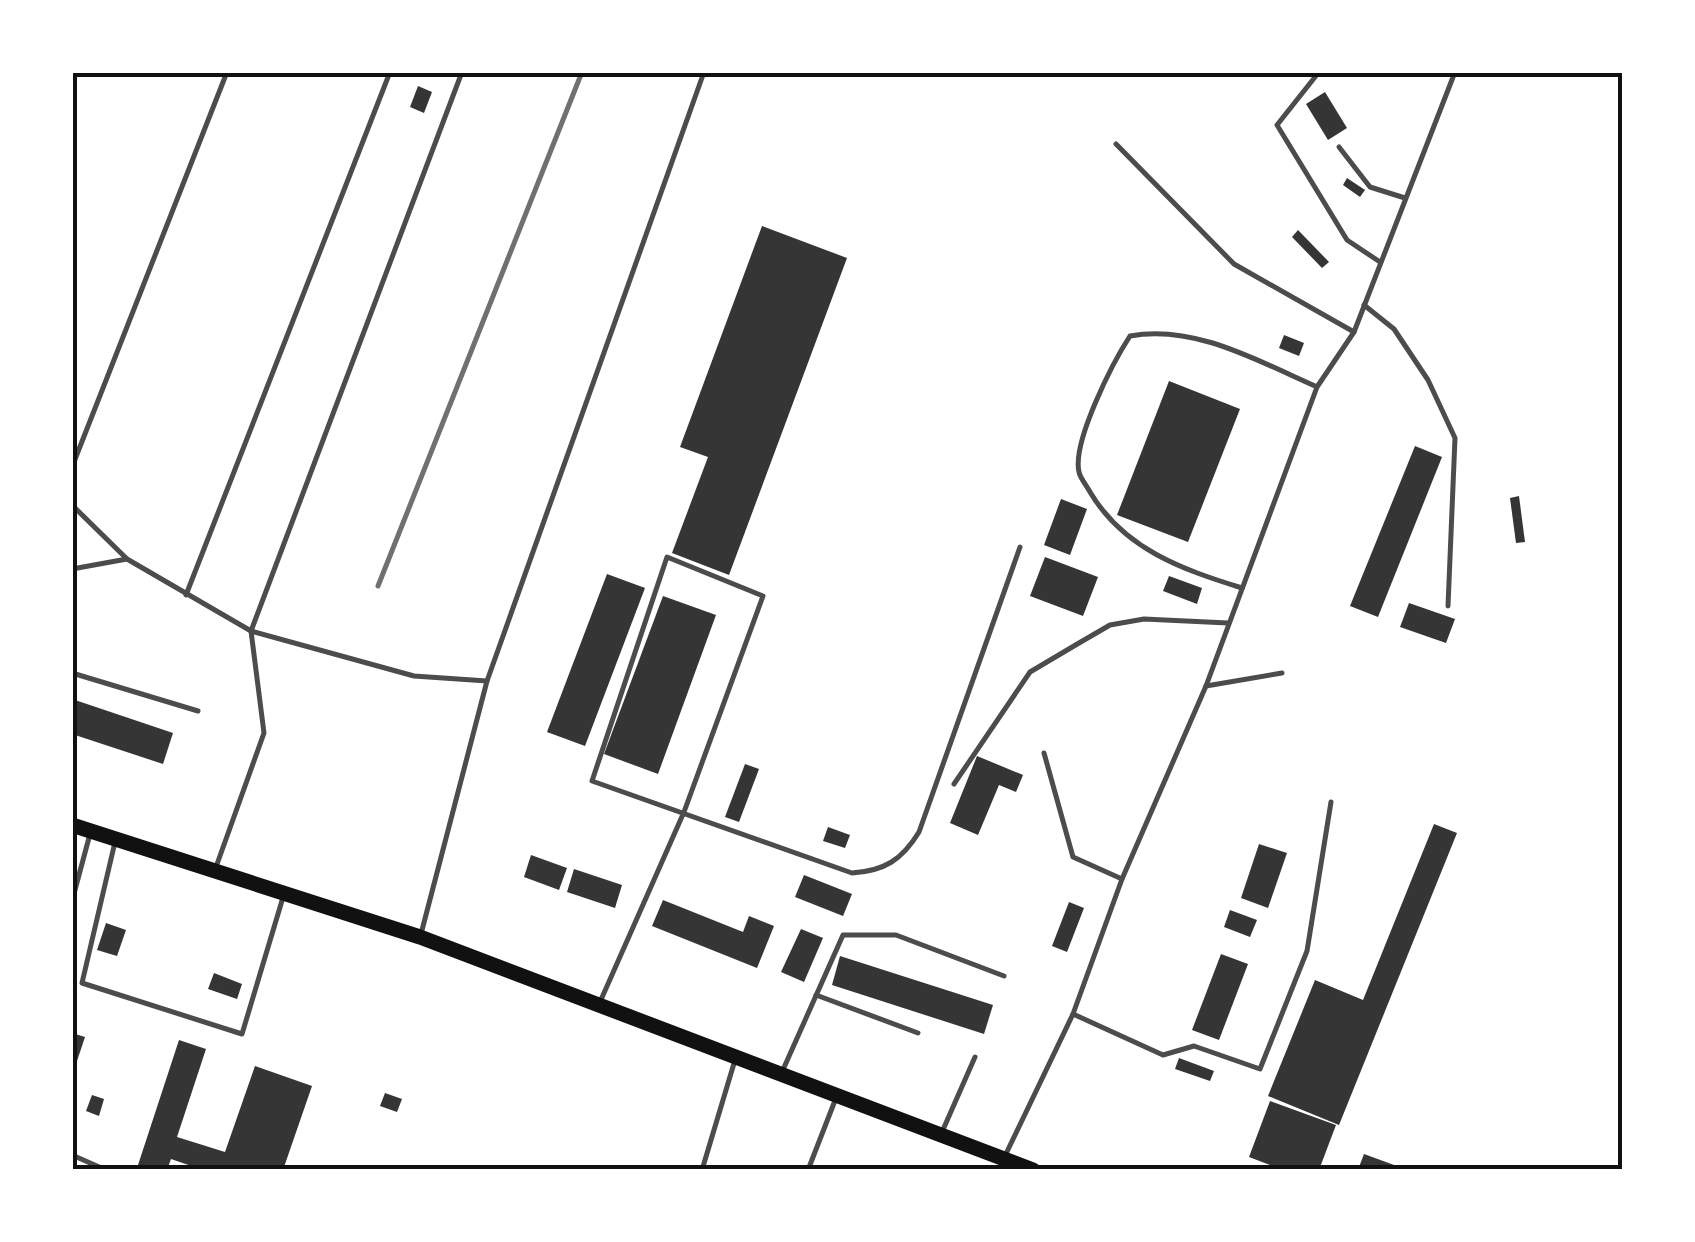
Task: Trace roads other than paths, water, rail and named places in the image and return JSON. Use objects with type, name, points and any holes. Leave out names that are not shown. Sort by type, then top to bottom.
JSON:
[{"type":"main road","points":[[72,825],[420,937],[1034,1170]]},
{"type":"lane","points":[[72,467],[227,72]]},
{"type":"lane","points":[[186,595],[390,72]]},
{"type":"lane","points":[[214,869],[264,733],[251,631],[462,72]]},
{"type":"lane","points":[[420,937],[487,681],[704,72]]},
{"type":"lane","points":[[1319,72],[1277,125],[1347,240],[1381,262]]},
{"type":"lane","points":[[1004,1158],[1073,1014],[1122,879],[1206,686],[1316,387],[1354,332],[1454,72]]},
{"type":"lane","points":[[1116,144],[1234,264],[1354,332]]},
{"type":"lane","points":[[1339,146],[1370,187],[1406,199]]},
{"type":"lane","points":[[1364,304],[1394,329],[1428,380],[1455,438],[1448,606]]},
{"type":"lane","points":[[1242,588],[1145,551],[1116,530],[1078,472],[1081,445],[1117,355],[1130,336],[1158,331],[1199,340],[1316,387]]},
{"type":"lane","points":[[72,505],[98,535],[127,559],[251,631],[414,676],[487,681]]},
{"type":"lane","points":[[598,1005],[684,812],[763,596],[667,557],[592,781],[684,812],[852,873],[876,871],[895,861],[919,832],[1020,547]]},
{"type":"lane","points":[[72,569],[127,559]]},
{"type":"lane","points":[[954,784],[1030,672],[1046,662],[1110,625],[1144,619],[1230,623]]},
{"type":"lane","points":[[72,673],[198,710]]},
{"type":"lane","points":[[1206,686],[1282,673]]},
{"type":"lane","points":[[1044,753],[1073,858],[1122,879]]},
{"type":"lane","points":[[1073,1014],[1163,1055],[1194,1046],[1260,1069],[1307,950],[1331,802]]},
{"type":"lane","points":[[72,901],[91,831]]},
{"type":"lane","points":[[116,839],[82,983],[100,989],[242,1034],[284,893]]},
{"type":"lane","points":[[780,1074],[843,934],[896,935],[1004,976]]},
{"type":"lane","points":[[816,996],[918,1033]]},
{"type":"lane","points":[[941,1135],[975,1057]]},
{"type":"lane","points":[[702,1170],[736,1058]]},
{"type":"lane","points":[[808,1170],[836,1096]]},
{"type":"lane","points":[[72,1154],[106,1170]]},
{"type":"railway","points":[[378,586],[582,72]]}]
